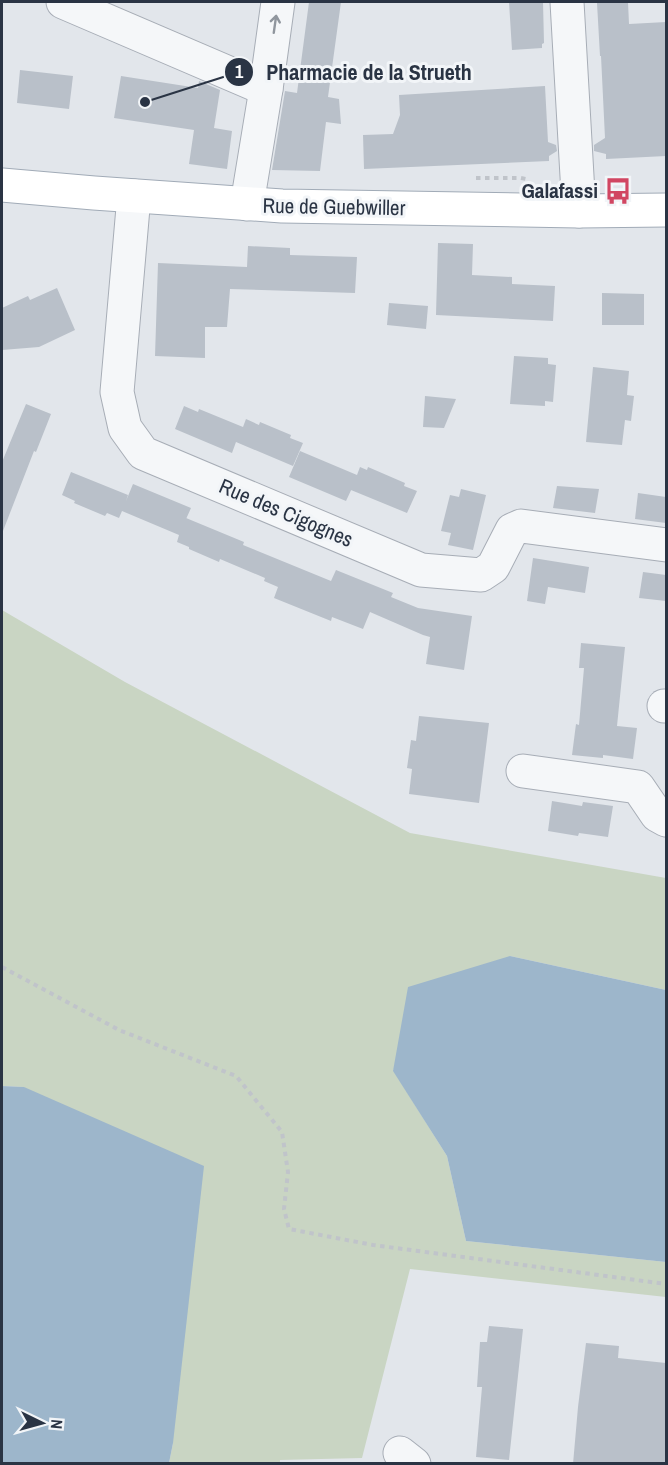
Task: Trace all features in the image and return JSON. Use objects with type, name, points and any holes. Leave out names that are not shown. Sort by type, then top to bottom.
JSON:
[{"type":"main road","name":"Rue de Guebwiller","points":[[2,185],[294,207],[666,210]]},
{"type":"street","points":[[63,2],[266,89]]},
{"type":"street","points":[[247,204],[278,2]]},
{"type":"street","points":[[567,2],[579,211]]},
{"type":"street","name":"Rue des Cigognes","points":[[134,196],[117,392],[125,428],[143,453],[421,570],[481,575],[493,567],[512,530],[521,526],[666,545]]},
{"type":"street","points":[[523,771],[638,787],[657,815],[666,820]]},
{"type":"path","points":[[2,967],[119,1030],[236,1076],[282,1132],[288,1172],[284,1209],[289,1229],[373,1245],[666,1284]]},
{"type":"green space","points":[[2,610],[125,682],[410,833],[666,878],[666,990],[510,956],[393,1070],[447,1156],[466,1241],[666,1262],[666,1297],[410,1269],[362,1458],[280,1460],[280,1464],[169,1463],[173,1443],[24,1087],[2,1086]]},
{"type":"water","points":[[510,956],[666,990],[666,1262],[466,1241],[447,1156],[393,1071],[408,987]]},
{"type":"water","points":[[2,1086],[24,1087],[204,1166],[169,1463],[2,1463]]},
{"type":"building","points":[[309,2],[341,2],[328,97],[339,99],[341,124],[326,122],[320,171],[272,170],[285,91],[297,93]]},
{"type":"building","points":[[509,2],[543,2],[544,43],[542,48],[512,50]]},
{"type":"building","points":[[628,2],[629,24],[666,22],[666,156],[606,159],[606,154],[594,151],[594,145],[605,138],[597,3]]},
{"type":"building","points":[[20,70],[73,76],[69,109],[17,103]]},
{"type":"building","points":[[121,76],[198,88],[199,81],[220,90],[214,128],[232,131],[227,169],[189,164],[194,130],[114,118]]},
{"type":"building","points":[[545,86],[548,142],[556,145],[557,151],[549,156],[549,161],[364,169],[363,135],[393,134],[400,115],[399,95]]},
{"type":"building","points":[[438,243],[473,244],[472,275],[512,277],[512,284],[555,286],[553,321],[436,315]]},
{"type":"building","points":[[248,246],[290,248],[290,255],[357,257],[355,293],[230,289],[227,327],[205,327],[205,358],[155,356],[158,263],[247,267]]},
{"type":"building","points":[[57,288],[75,330],[39,347],[2,350],[2,308],[28,296],[30,300]]},
{"type":"building","points":[[602,293],[644,294],[644,325],[602,325]]},
{"type":"building","points":[[389,303],[428,306],[426,329],[387,325]]},
{"type":"building","points":[[514,356],[548,358],[548,364],[556,365],[553,402],[545,401],[545,406],[510,404]]},
{"type":"building","points":[[593,367],[629,371],[627,395],[634,396],[631,421],[625,420],[622,445],[586,442]]},
{"type":"building","points":[[425,396],[456,399],[444,428],[423,427]]},
{"type":"building","points":[[26,404],[51,414],[2,531],[2,462]]},
{"type":"building","points":[[184,406],[198,412],[199,409],[243,427],[246,419],[259,425],[260,422],[291,435],[290,438],[303,443],[293,466],[236,442],[232,453],[175,429]]},
{"type":"building","points":[[300,451],[357,475],[360,467],[367,470],[368,467],[405,483],[404,486],[417,491],[407,513],[351,490],[346,501],[289,477]]},
{"type":"building","points":[[71,472],[128,495],[126,501],[133,484],[191,508],[186,518],[244,542],[243,545],[331,581],[336,570],[393,593],[391,597],[418,608],[472,616],[464,670],[426,664],[430,637],[370,612],[363,629],[332,617],[331,621],[274,598],[278,587],[264,581],[265,578],[189,549],[177,542],[179,535],[122,511],[119,518],[107,513],[105,516],[74,503],[75,501],[62,495]]},
{"type":"building","points":[[557,486],[599,489],[595,513],[553,508]]},
{"type":"building","points":[[461,489],[486,495],[473,550],[448,545],[451,533],[441,531],[450,495],[459,497]]},
{"type":"building","points":[[638,493],[666,497],[666,523],[635,519]]},
{"type":"building","points":[[533,558],[589,567],[585,593],[548,587],[545,604],[527,601]]},
{"type":"building","points":[[643,572],[666,575],[666,601],[639,598]]},
{"type":"building","points":[[581,643],[625,647],[617,726],[637,728],[633,759],[603,755],[603,758],[572,755],[576,724],[579,725],[584,668],[579,668]]},
{"type":"building","points":[[419,716],[489,723],[479,803],[409,794],[412,769],[407,768],[411,740],[416,741]]},
{"type":"building","points":[[552,801],[582,806],[583,802],[613,806],[608,837],[579,833],[578,836],[548,831]]},
{"type":"building","points":[[489,1326],[523,1329],[509,1460],[476,1457],[482,1387],[477,1387],[480,1342],[487,1342]]},
{"type":"building","points":[[586,1343],[619,1346],[618,1358],[666,1363],[666,1464],[573,1464]]},
{"type":"place","name":"Pharmacie de la Strueth","points":[[145,102]]},
{"type":"place","name":"Galafassi","points":[[618,191]]}]
